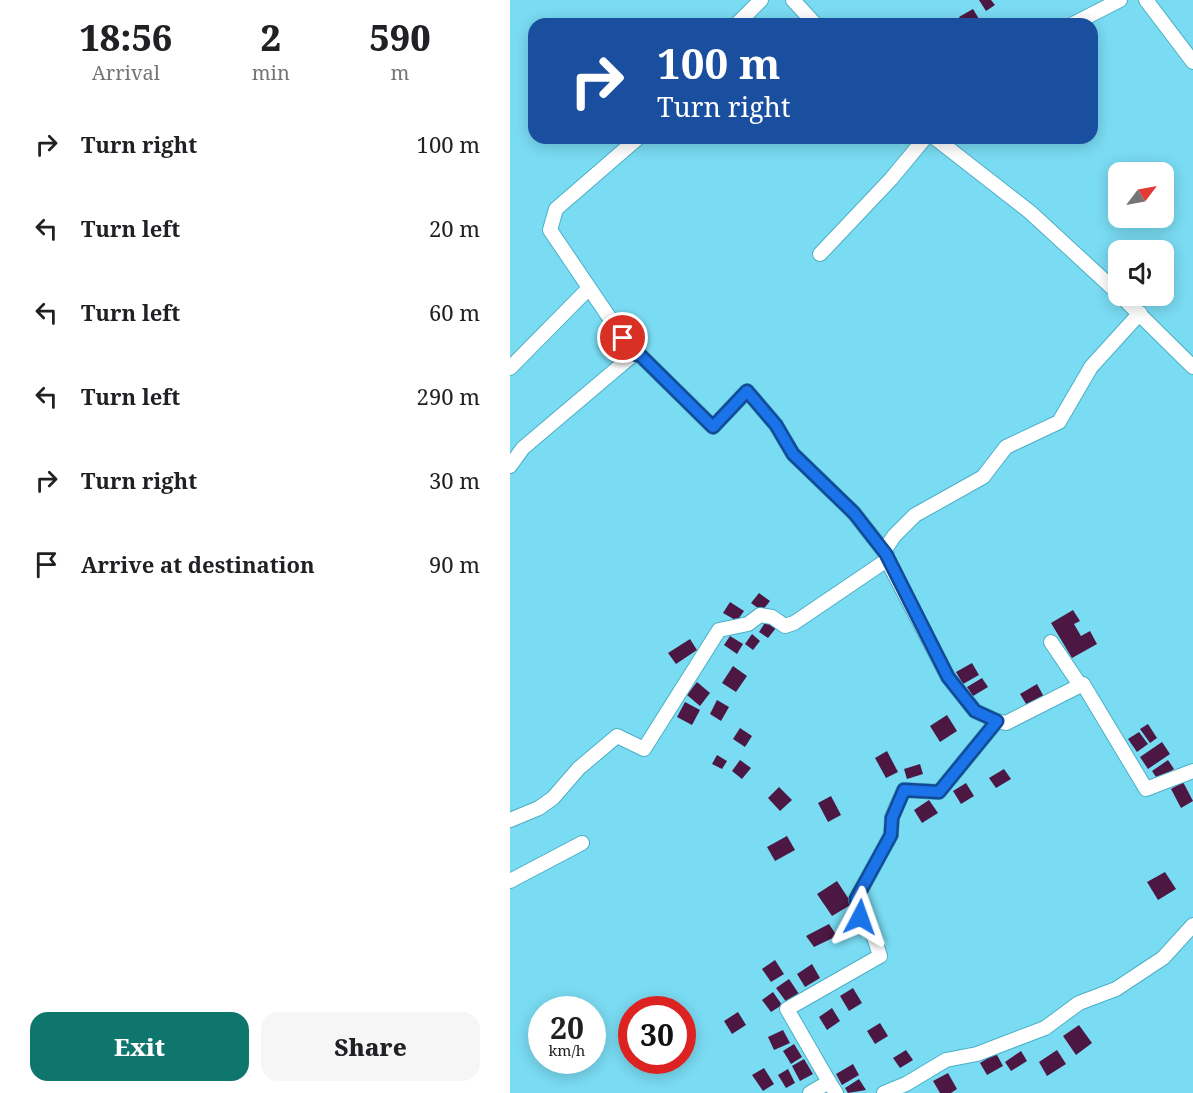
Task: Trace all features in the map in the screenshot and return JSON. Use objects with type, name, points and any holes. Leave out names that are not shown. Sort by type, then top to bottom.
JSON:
[{"type":"street","points":[[743,18],[761,0]]},
{"type":"street","points":[[793,0],[810,18]]},
{"type":"street","points":[[1085,18],[1120,0]]},
{"type":"street","points":[[1146,0],[1193,62]]},
{"type":"street","points":[[631,144],[556,209],[550,230],[634,354],[641,356],[713,427],[747,391],[776,425],[793,454],[854,513],[887,557],[948,677],[975,711],[1006,723],[1083,684],[1146,789],[1193,771]]},
{"type":"street","points":[[820,254],[891,179],[920,144]]},
{"type":"street","points":[[943,144],[1030,212],[1108,284]]},
{"type":"street","points":[[510,368],[589,288]]},
{"type":"street","points":[[1132,306],[1193,367]]},
{"type":"street","points":[[887,557],[886,548],[894,536],[915,515],[983,477],[1005,447],[1059,422],[1076,389],[1092,367],[1140,313]]},
{"type":"street","points":[[510,466],[523,448],[634,354]]},
{"type":"street","points":[[510,820],[539,808],[553,798],[579,768],[617,736],[645,750],[719,630],[748,624],[760,615],[772,617],[785,626],[887,557]]},
{"type":"street","points":[[1052,642],[1080,686]]},
{"type":"street","points":[[810,1093],[833,1088],[787,1009],[880,956],[874,937],[860,917],[856,899],[891,835],[892,818],[904,790],[939,792],[997,721]]},
{"type":"street","points":[[510,881],[582,843]]},
{"type":"street","points":[[884,1093],[946,1060],[977,1054],[1045,1028],[1079,1003],[1116,989],[1163,958],[1193,925]]},
{"type":"building","points":[[979,0],[991,0],[995,5],[986,11]]},
{"type":"building","points":[[973,9],[978,18],[960,18]]},
{"type":"building","points":[[759,593],[770,601],[762,611],[751,603]]},
{"type":"building","points":[[730,602],[744,611],[737,621],[723,613]]},
{"type":"building","points":[[1073,610],[1080,621],[1074,624],[1081,636],[1090,631],[1097,644],[1072,658],[1051,623]]},
{"type":"building","points":[[766,621],[776,628],[768,638],[759,632]]},
{"type":"building","points":[[752,634],[760,641],[753,650],[745,644]]},
{"type":"building","points":[[730,636],[743,644],[737,654],[724,645]]},
{"type":"building","points":[[690,639],[697,650],[676,664],[668,653]]},
{"type":"building","points":[[972,663],[979,675],[963,684],[956,672]]},
{"type":"building","points":[[733,666],[747,676],[736,692],[722,683]]},
{"type":"building","points":[[982,678],[988,687],[973,696],[967,687]]},
{"type":"building","points":[[697,682],[710,693],[700,706],[687,695]]},
{"type":"building","points":[[1037,684],[1044,697],[1028,707],[1020,694]]},
{"type":"building","points":[[717,700],[729,707],[721,721],[710,714]]},
{"type":"building","points":[[685,702],[700,710],[692,725],[677,717]]},
{"type":"building","points":[[947,715],[957,731],[940,742],[930,726]]},
{"type":"building","points":[[1148,724],[1157,738],[1150,743],[1140,729]]},
{"type":"building","points":[[740,728],[752,736],[745,747],[733,739]]},
{"type":"building","points":[[1139,732],[1148,744],[1137,752],[1128,739]]},
{"type":"building","points":[[1162,742],[1170,754],[1148,769],[1140,757]]},
{"type":"building","points":[[887,751],[898,772],[886,778],[875,758]]},
{"type":"building","points":[[717,755],[727,761],[722,769],[712,764]]},
{"type":"building","points":[[740,760],[751,768],[742,779],[732,771]]},
{"type":"building","points":[[1168,760],[1174,769],[1158,780],[1152,771]]},
{"type":"building","points":[[920,764],[923,774],[907,779],[904,769]]},
{"type":"building","points":[[1004,769],[1011,779],[996,788],[989,778]]},
{"type":"building","points":[[1183,782],[1193,801],[1181,808],[1171,789]]},
{"type":"building","points":[[966,783],[974,796],[961,804],[953,791]]},
{"type":"building","points":[[779,787],[792,800],[780,811],[768,798]]},
{"type":"building","points":[[831,796],[841,815],[828,822],[818,803]]},
{"type":"building","points":[[929,800],[938,813],[922,823],[914,810]]},
{"type":"building","points":[[787,836],[795,850],[775,861],[767,847]]},
{"type":"building","points":[[1165,872],[1176,889],[1158,900],[1147,882]]},
{"type":"building","points":[[837,881],[852,904],[832,916],[817,894]]},
{"type":"building","points":[[829,924],[837,936],[814,947],[806,936]]},
{"type":"building","points":[[775,960],[784,974],[771,982],[762,969]]},
{"type":"building","points":[[812,964],[820,978],[805,987],[797,974]]},
{"type":"building","points":[[789,979],[799,994],[787,1003],[776,988]]},
{"type":"building","points":[[853,988],[862,1003],[849,1011],[840,996]]},
{"type":"building","points":[[773,992],[782,1005],[771,1012],[762,1000]]},
{"type":"building","points":[[832,1008],[840,1021],[827,1030],[819,1017]]},
{"type":"building","points":[[738,1012],[746,1025],[732,1034],[724,1021]]},
{"type":"building","points":[[880,1023],[888,1036],[875,1044],[867,1031]]},
{"type":"building","points":[[1079,1025],[1092,1043],[1076,1055],[1063,1036]]},
{"type":"building","points":[[783,1030],[790,1043],[774,1050],[768,1037]]},
{"type":"building","points":[[794,1044],[802,1057],[791,1064],[783,1051]]},
{"type":"building","points":[[906,1050],[913,1060],[900,1068],[893,1058]]},
{"type":"building","points":[[1057,1050],[1066,1064],[1047,1076],[1039,1062]]},
{"type":"building","points":[[1021,1051],[1027,1061],[1011,1071],[1005,1062]]},
{"type":"building","points":[[996,1053],[1003,1066],[987,1075],[980,1063]]},
{"type":"building","points":[[804,1059],[813,1074],[800,1081],[792,1066]]},
{"type":"building","points":[[853,1064],[859,1075],[842,1085],[836,1074]]},
{"type":"building","points":[[764,1068],[774,1084],[763,1091],[752,1075]]},
{"type":"building","points":[[788,1069],[795,1083],[786,1088],[778,1075]]},
{"type":"building","points":[[948,1073],[957,1089],[951,1093],[940,1093],[933,1081]]},
{"type":"building","points":[[859,1079],[866,1090],[848,1093],[845,1088]]},
{"type":"route","points":[[623,338],[634,354],[641,356],[713,427],[747,391],[776,425],[793,454],[854,513],[886,554],[887,560],[948,677],[975,711],[982,717],[997,721],[939,792],[904,790],[892,818],[891,835],[856,899],[860,917]]}]
